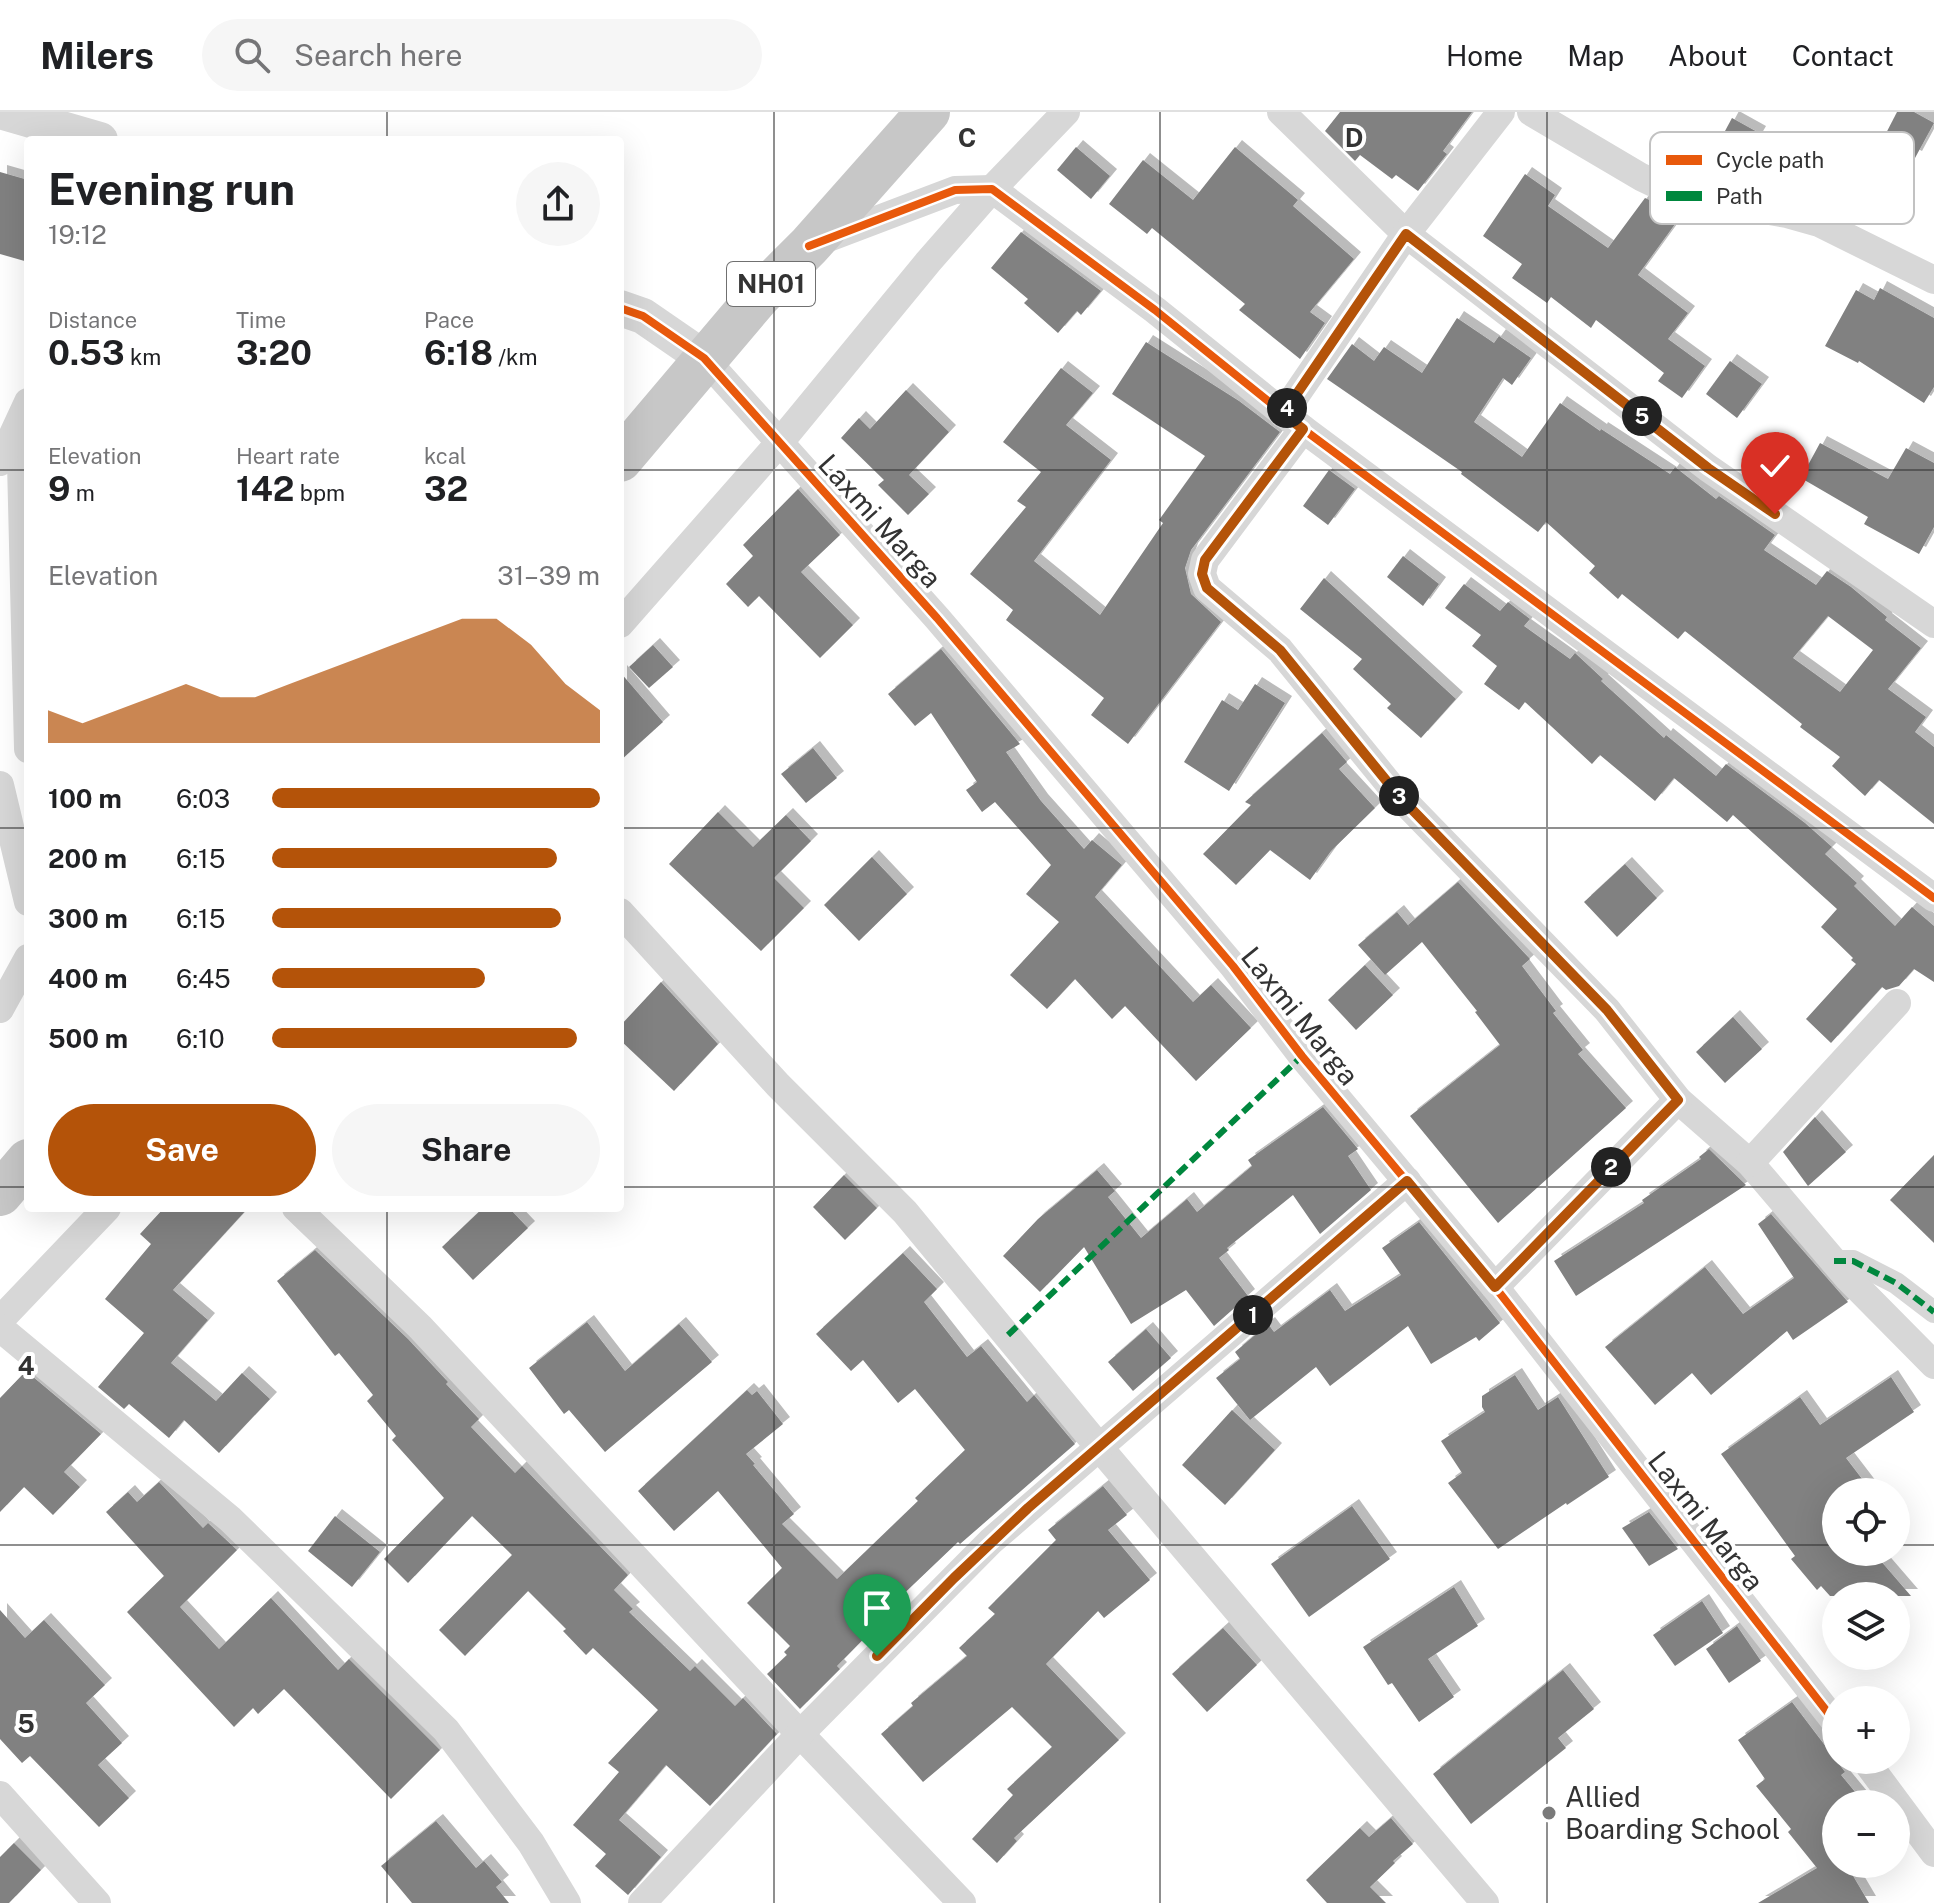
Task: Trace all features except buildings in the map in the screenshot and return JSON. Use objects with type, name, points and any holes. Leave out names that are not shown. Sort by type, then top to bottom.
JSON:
[{"type":"highway","name":"NH01","points":[[624,455],[758,297],[809,246],[928,112]]},
{"type":"highway","points":[[0,1194],[24,1166]]},
{"type":"street","points":[[3,112],[40,118],[89,136]]},
{"type":"street","points":[[624,619],[780,442],[928,262],[1066,112]]},
{"type":"street","points":[[1281,112],[1406,234],[1708,468],[1934,624]]},
{"type":"street","points":[[1501,112],[1406,234],[1205,560],[1202,574],[1207,588],[1280,650],[1398,795],[1607,1010],[1678,1100],[1750,1163],[1834,1261],[1934,1365]]},
{"type":"street","points":[[1531,112],[1650,181]]},
{"type":"street","points":[[809,246],[955,190],[992,189],[1155,310],[1293,421],[1934,898]]},
{"type":"street","points":[[1821,224],[1934,280]]},
{"type":"street","points":[[624,309],[643,316],[704,358]]},
{"type":"street","name":"Laxmi Marga","points":[[704,358],[937,618],[1233,966],[1302,1056],[1495,1287],[1822,1705]]},
{"type":"street","points":[[0,462],[24,412]]},
{"type":"street","points":[[0,785],[24,885]]},
{"type":"street","points":[[624,916],[778,1085],[905,1212],[1099,1447],[1485,1903]]},
{"type":"street","points":[[0,1009],[24,965]]},
{"type":"street","points":[[1750,1163],[1897,1003]]},
{"type":"street","points":[[1495,1287],[1678,1100]]},
{"type":"street","points":[[642,1903],[800,1734],[991,1541],[1407,1181]]},
{"type":"street","points":[[0,1320],[103,1212]]},
{"type":"street","points":[[300,1212],[420,1327],[962,1903]]},
{"type":"street","points":[[1834,1261],[1853,1261],[1896,1283],[1934,1312]]},
{"type":"street","points":[[0,1328],[230,1519],[446,1730],[531,1843],[567,1903]]},
{"type":"street","points":[[1875,1774],[1934,1853]]},
{"type":"street","points":[[0,1795],[91,1901]]},
{"type":"marked path","points":[[1008,1335],[1302,1056]]},
{"type":"marked path","points":[[1834,1261],[1853,1261],[1896,1283],[1934,1312]]},
{"type":"cycle path","points":[[809,246],[955,190],[992,189],[1155,310],[1303,429],[1934,898]]},
{"type":"cycle path","points":[[624,309],[643,316],[704,358],[937,618],[1233,966],[1302,1056],[1495,1287],[1822,1705]]},
{"type":"place","name":"Allied Boarding School","points":[[1549,1813]]},
{"type":"route","points":[[877,1656],[991,1541],[1407,1181],[1495,1287],[1678,1100],[1607,1010],[1398,795],[1280,650],[1207,588],[1202,574],[1205,560],[1303,429],[1283,414],[1406,234],[1708,468],[1775,514]]}]
